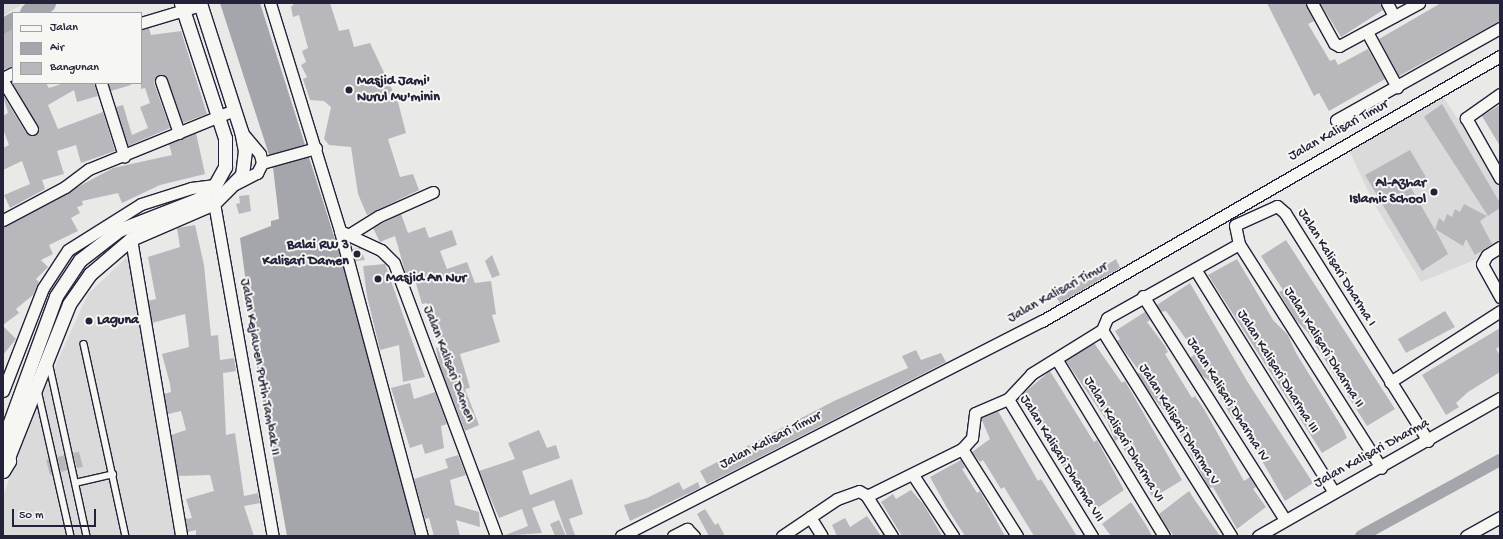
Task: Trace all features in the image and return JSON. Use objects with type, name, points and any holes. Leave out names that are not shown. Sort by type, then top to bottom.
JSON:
[{"type":"street","points":[[270,3],[313,149],[345,232],[422,536]]},
{"type":"street","points":[[1312,3],[1334,43],[1342,45],[1419,3]]},
{"type":"street","points":[[1387,3],[1394,16]]},
{"type":"street","points":[[142,23],[182,7],[200,4],[241,131],[245,165],[235,184]]},
{"type":"street","points":[[9,455],[3,442],[56,296],[80,260],[119,230],[190,203],[215,185],[227,156],[219,117],[182,7]]},
{"type":"street","points":[[1336,120],[1500,28]]},
{"type":"street","points":[[1367,32],[1397,87]]},
{"type":"street","name":"Jalan Kalisari Timur","points":[[621,536],[1042,321],[1500,56]]},
{"type":"street","points":[[3,78],[12,73]]},
{"type":"street","points":[[3,81],[32,129]]},
{"type":"street","points":[[161,81],[179,134]]},
{"type":"street","points":[[101,84],[124,156]]},
{"type":"street","points":[[1500,94],[1466,118],[1500,178]]},
{"type":"street","points":[[3,220],[65,186],[89,169],[179,134],[234,110]]},
{"type":"street","points":[[241,131],[266,163]]},
{"type":"street","points":[[3,471],[48,358],[78,290],[107,257],[131,239],[214,203],[235,184],[257,173],[266,163],[313,149]]},
{"type":"street","points":[[3,391],[43,288],[68,250],[141,204],[168,194],[215,185]]},
{"type":"street","points":[[345,232],[433,192]]},
{"type":"street","name":"Jalan Kejawen Putih Tambak II","points":[[214,203],[273,536]]},
{"type":"street","name":"Jalan Kalisari Dharma I","points":[[1239,244],[1235,225],[1270,207],[1281,209],[1428,441]]},
{"type":"street","name":"Jalan Kalisari Damen","points":[[345,232],[381,250],[394,263],[496,536]]},
{"type":"street","points":[[131,239],[181,536]]},
{"type":"street","points":[[1008,399],[1031,374],[1057,360],[1102,330],[1107,318],[1143,296],[1239,244]]},
{"type":"street","name":"Jalan Kalisari Dharma II","points":[[1239,244],[1381,468]]},
{"type":"street","points":[[1500,247],[1487,255],[1482,264],[1500,297]]},
{"type":"street","name":"Jalan Kalisari Dharma III","points":[[1194,269],[1334,492]]},
{"type":"street","name":"Jalan Kalisari Dharma IV","points":[[1143,296],[1285,520]]},
{"type":"street","points":[[1390,382],[1500,311]]},
{"type":"street","name":"Jalan Kalisari Dharma V","points":[[1102,330],[1231,536]]},
{"type":"street","name":"Jalan Kalisari Dharma VI","points":[[1057,360],[1164,536]]},
{"type":"street","name":"Jalan Kalisari Dharma","points":[[1258,536],[1334,492],[1381,468],[1500,398]]},
{"type":"street","name":"Jalan Kalisari Dharma VII","points":[[962,449],[971,440],[973,418],[982,408],[1008,399],[1092,536]]},
{"type":"street","points":[[867,496],[897,478],[913,475],[962,449],[1018,536]]},
{"type":"street","points":[[913,475],[953,536]]},
{"type":"street","points":[[782,536],[849,493],[859,491],[867,496],[892,536]]},
{"type":"street","points":[[810,517],[822,536]]},
{"type":"street","points":[[1466,536],[1500,517]]},
{"type":"street","points":[[673,536],[685,528],[694,536]]},
{"type":"lane","points":[[84,344],[126,536]]},
{"type":"lane","points":[[48,358],[87,536]]},
{"type":"lane","points":[[37,388],[71,536]]},
{"type":"lane","points":[[75,483],[113,474]]},
{"type":"shaded area","points":[[3,3],[24,3],[3,16]]},
{"type":"shaded area","name":"Al-Azhar Islamic School","points":[[1442,95],[1500,183],[1500,244],[1474,260],[1421,282],[1373,202],[1350,152]]},
{"type":"shaded area","points":[[130,254],[177,536],[3,536],[3,497],[26,430],[88,294]]},
{"type":"water","points":[[220,3],[260,3],[340,255],[418,536],[287,536],[258,373],[240,238],[271,226],[271,221],[279,219],[273,167]]},
{"type":"building","points":[[295,3],[330,3],[339,31],[349,29],[354,47],[370,43],[398,102],[406,133],[388,139],[400,177],[413,174],[419,190],[367,215],[358,194],[351,147],[329,145],[324,139],[331,107],[324,101],[310,100],[303,79],[307,77],[301,65],[306,62],[302,51],[308,48],[299,15],[293,17],[291,7]]},
{"type":"building","points":[[1267,3],[1305,3],[1314,21],[1308,24],[1330,61],[1335,59],[1338,65],[1368,49],[1385,79],[1329,111],[1319,93],[1314,96]]},
{"type":"building","points":[[1320,3],[1380,3],[1383,10],[1341,37]]},
{"type":"building","points":[[1441,3],[1500,3],[1500,21],[1399,76],[1379,39]]},
{"type":"building","points":[[149,28],[151,35],[181,31],[207,114],[183,123],[167,78],[158,75],[154,83],[170,128],[128,146],[116,107],[123,105],[132,135],[148,128],[140,107],[150,103],[145,88],[141,89],[142,30]]},
{"type":"building","points":[[12,30],[12,66],[3,70],[3,34]]},
{"type":"building","points":[[13,84],[47,84],[49,88],[61,84],[94,84],[98,96],[77,102],[74,90],[48,105],[58,129],[103,112],[115,151],[81,163],[76,145],[57,151],[64,174],[42,180],[45,189],[10,208],[4,195],[30,184],[22,161],[3,170],[3,148],[9,145],[3,129],[3,116],[8,113],[3,95],[26,133],[35,135],[39,129]]},
{"type":"building","points":[[108,84],[131,84],[131,85],[111,91]]},
{"type":"building","points":[[1442,104],[1500,203],[1500,208],[1488,216],[1424,117]]},
{"type":"building","points":[[1500,105],[1500,146],[1482,116]]},
{"type":"building","points":[[196,133],[205,174],[160,185],[122,203],[118,193],[82,201],[83,205],[77,207],[80,213],[71,218],[78,231],[49,245],[53,254],[41,260],[48,267],[36,279],[39,282],[33,295],[16,309],[19,313],[3,325],[3,227],[113,168],[172,155],[169,144]]},
{"type":"building","points":[[1410,150],[1426,177],[1411,188],[1448,254],[1422,271],[1365,175]]},
{"type":"building","points":[[249,195],[251,211],[239,214],[236,204],[240,203],[239,196]]},
{"type":"building","points":[[1464,204],[1487,216],[1480,221],[1492,244],[1475,255],[1466,239],[1463,246],[1435,229],[1439,218],[1444,222],[1447,214],[1452,217],[1455,209],[1460,212]]},
{"type":"building","points":[[401,214],[408,233],[425,227],[429,238],[452,230],[457,245],[440,251],[447,269],[467,262],[475,283],[491,281],[496,314],[492,315],[500,342],[460,354],[470,388],[465,389],[479,425],[465,431],[440,367],[436,348],[440,347],[427,303],[422,304],[415,280],[408,282],[395,236],[380,242],[373,228]]},
{"type":"building","points":[[195,225],[204,265],[211,336],[218,335],[220,360],[234,358],[236,371],[223,373],[226,435],[235,433],[244,496],[258,493],[260,503],[244,506],[254,536],[196,536],[196,530],[188,532],[185,519],[192,518],[186,499],[214,491],[210,475],[178,476],[171,435],[186,430],[181,411],[168,414],[164,394],[171,392],[162,354],[189,347],[185,314],[152,323],[148,301],[156,299],[148,257],[180,247],[177,228]]},
{"type":"building","points":[[1286,240],[1395,409],[1367,426],[1308,333],[1295,319],[1279,292],[1283,290],[1261,256]]},
{"type":"building","name":"Balai RW 3 Kalisari Damen","points":[[360,248],[365,260],[355,261],[352,249]]},
{"type":"building","points":[[492,255],[500,275],[492,278],[485,261]]},
{"type":"building","points":[[1116,259],[1120,268],[1060,303],[1056,297]]},
{"type":"building","points":[[1237,259],[1273,320],[1288,335],[1296,353],[1343,429],[1347,438],[1322,453],[1208,275]]},
{"type":"building","points":[[385,264],[425,377],[403,382],[399,345],[380,350],[367,296],[363,266]]},
{"type":"building","points":[[1190,283],[1247,381],[1313,483],[1285,501],[1237,417],[1233,419],[1211,382],[1201,375],[1190,358],[1194,355],[1186,339],[1166,311],[1161,312],[1157,305]]},
{"type":"building","points":[[1445,311],[1455,327],[1406,353],[1398,339]]},
{"type":"building","points":[[1145,312],[1150,320],[1147,322],[1165,346],[1168,352],[1165,354],[1192,398],[1195,396],[1204,409],[1244,481],[1250,477],[1256,487],[1253,489],[1266,507],[1237,529],[1213,487],[1209,488],[1172,420],[1148,391],[1137,373],[1140,372],[1117,341],[1120,339],[1115,331]]},
{"type":"building","points":[[3,326],[16,339],[3,355]]},
{"type":"building","points":[[1500,328],[1500,346],[1496,349],[1500,355],[1500,372],[1468,392],[1456,403],[1459,407],[1446,415],[1422,375]]},
{"type":"building","points":[[1094,343],[1122,383],[1125,381],[1182,480],[1153,498],[1148,489],[1151,486],[1144,477],[1141,479],[1118,439],[1115,441],[1107,421],[1066,361]]},
{"type":"building","points":[[916,350],[921,360],[941,353],[946,362],[707,484],[700,471],[834,401],[908,368],[902,356]]},
{"type":"building","points":[[1050,371],[1094,442],[1097,440],[1124,490],[1096,509],[1071,481],[1039,423],[1017,399]]},
{"type":"building","points":[[410,383],[414,399],[435,392],[447,424],[441,426],[444,448],[425,454],[422,444],[410,448],[391,388]]},
{"type":"building","points":[[998,411],[1038,481],[1041,479],[1077,536],[1034,536],[1004,487],[1001,489],[983,460],[980,462],[972,452],[990,439],[981,418]]},
{"type":"building","points":[[539,430],[547,448],[556,445],[560,458],[522,471],[530,495],[572,479],[583,514],[569,519],[575,535],[567,536],[554,500],[532,508],[542,533],[503,536],[528,526],[522,509],[499,518],[479,471],[515,459],[508,443]]},
{"type":"building","points":[[79,452],[83,467],[77,468],[73,453]]},
{"type":"building","points":[[65,455],[68,470],[61,472],[57,457]]},
{"type":"building","points":[[458,455],[466,475],[450,480],[455,505],[479,512],[480,527],[456,520],[460,536],[434,536],[429,518],[425,519],[414,479],[448,468],[445,459]]},
{"type":"building","points":[[49,459],[53,474],[50,475],[46,460]]},
{"type":"building","points":[[961,460],[965,468],[962,469],[977,493],[980,491],[1005,536],[965,536],[947,508],[930,477]]},
{"type":"building","points":[[679,482],[683,490],[698,482],[700,488],[630,521],[624,505],[647,498]]},
{"type":"building","points":[[911,490],[924,505],[942,536],[902,536],[881,502],[893,494],[896,499]]},
{"type":"building","points":[[1189,491],[1220,536],[1174,536],[1166,526],[1159,514]]},
{"type":"building","points":[[1131,502],[1152,536],[1111,536],[1102,524]]},
{"type":"building","points":[[705,509],[715,525],[718,523],[725,536],[709,536],[697,514]]},
{"type":"building","points":[[867,516],[881,536],[837,536],[832,525],[845,518],[850,527]]},
{"type":"building","points":[[559,520],[566,536],[555,536],[550,524]]},
{"type":"waterway","points":[[32,12],[46,3]]},
{"type":"waterway","points":[[3,29],[12,24]]},
{"type":"waterway","points":[[1361,536],[1500,460]]},
{"type":"place","name":"Masjid Jami' Nurul Mu'minin","points":[[349,90]]},
{"type":"place","name":"Al-Azhar Islamic School","points":[[1434,192]]},
{"type":"place","name":"Balai RW 3 Kalisari Damen","points":[[357,254]]},
{"type":"place","name":"Masjid An Nur","points":[[378,279]]},
{"type":"place","name":"Laguna","points":[[89,321]]}]
